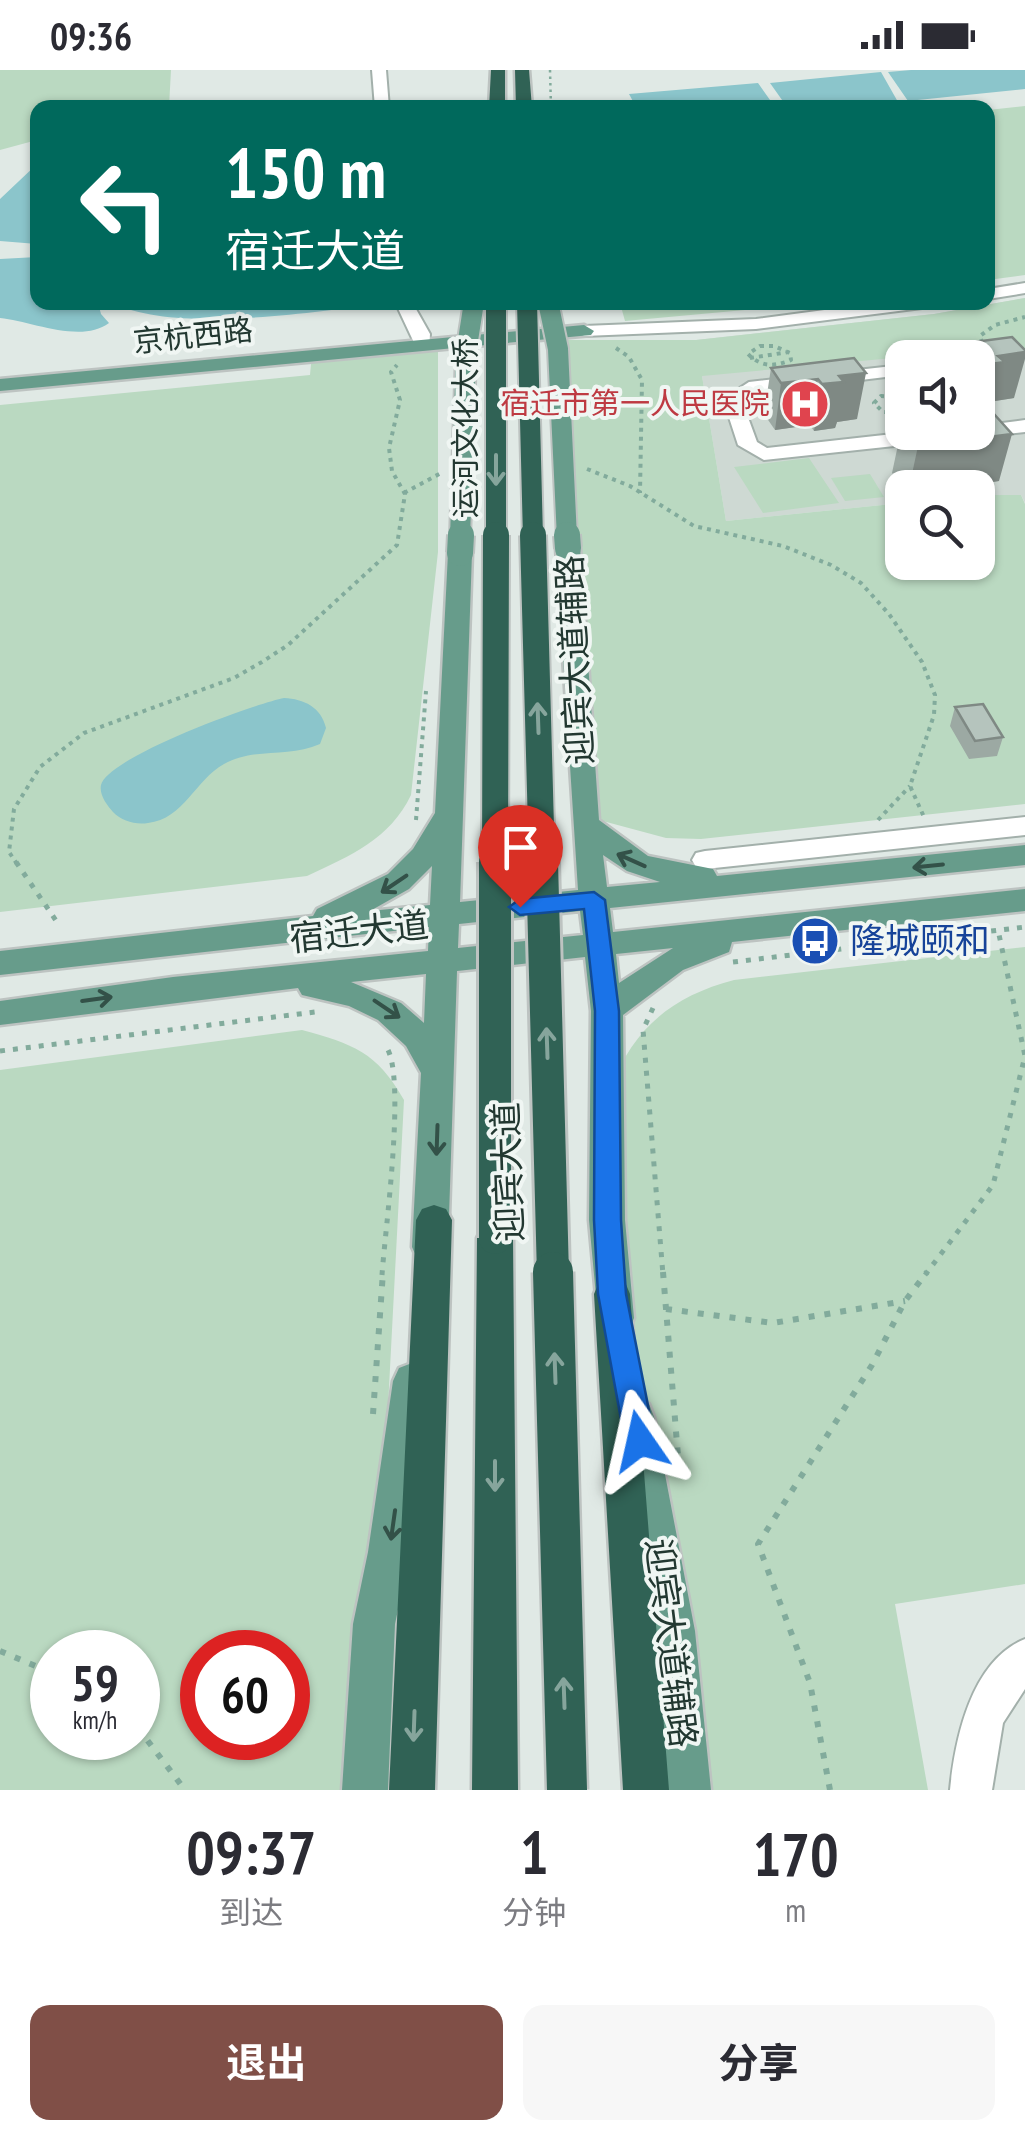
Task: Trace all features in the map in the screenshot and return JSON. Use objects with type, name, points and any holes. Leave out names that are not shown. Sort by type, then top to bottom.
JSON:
[{"type":"highway","points":[[497,100],[498,70]]},
{"type":"highway","points":[[522,70],[524,100]]},
{"type":"highway","name":"运河文化大桥","points":[[496,310],[496,554]]},
{"type":"highway","name":"运河文化大桥","points":[[528,310],[551,550]]},
{"type":"highway","name":"迎宾大道","points":[[551,550],[567,1790]]},
{"type":"highway","name":"迎宾大道","points":[[496,554],[496,1790]]},
{"type":"highway","points":[[412,1790],[434,1220]]},
{"type":"highway","points":[[612,1294],[646,1790]]},
{"type":"main road","points":[[365,1790],[374,1624],[389,1552],[434,1220],[466,353],[473,310]]},
{"type":"main road","name":"迎宾大道辅路","points":[[550,310],[558,349],[551,550],[607,1011],[612,1294],[674,1631],[688,1790]]},
{"type":"main road","name":"京杭西路","points":[[0,385],[584,331]]},
{"type":"main road","points":[[244,934],[327,917],[396,884],[422,862],[450,807]]},
{"type":"main road","points":[[585,823],[616,854],[649,868],[686,876],[831,876]]},
{"type":"main road","name":"宿迁大道","points":[[0,963],[244,934],[1025,855]]},
{"type":"main road","name":"宿迁大道","points":[[0,1013],[225,984],[1025,900]]},
{"type":"main road","points":[[607,1011],[633,987],[674,961],[711,946],[849,920]]},
{"type":"main road","points":[[225,984],[344,990],[376,1000],[416,1034],[428,1049],[440,1078]]},
{"type":"street","points":[[379,70],[381,100]]},
{"type":"street","points":[[995,293],[1025,288]]},
{"type":"street","points":[[408,310],[423,344]]},
{"type":"street","name":"京杭西路","points":[[584,331],[740,325],[864,310]]},
{"type":"street","points":[[885,372],[749,388],[732,399],[748,445],[764,454],[885,441]]},
{"type":"street","points":[[995,430],[1025,426]]},
{"type":"street","points":[[705,860],[1025,826]]},
{"type":"street","points":[[971,1790],[973,1755],[983,1715],[999,1687],[1025,1659]]},
{"type":"path","points":[[550,70],[551,100]]},
{"type":"path","points":[[983,340],[980,336],[995,326],[1025,317]]},
{"type":"path","points":[[584,331],[624,352],[642,377],[645,406],[638,454],[640,492]]},
{"type":"path","points":[[57,922],[9,852],[14,809],[40,767],[84,733],[234,678],[288,645],[397,545],[403,525],[404,492],[392,471],[389,448],[400,400],[391,372],[423,344]]},
{"type":"path","points":[[750,358],[750,350],[760,346],[790,352]]},
{"type":"path","points":[[760,346],[778,366]]},
{"type":"path","points":[[750,358],[790,352]]},
{"type":"path","points":[[750,358],[763,365],[778,366],[791,360],[790,352]]},
{"type":"path","points":[[885,396],[874,403],[885,412]]},
{"type":"path","points":[[404,492],[455,467]]},
{"type":"path","points":[[584,468],[640,492],[694,526],[782,546],[831,564],[861,582],[890,614],[922,662],[935,695],[934,715],[910,786],[869,830]]},
{"type":"path","points":[[415,832],[427,681]]},
{"type":"path","points":[[910,786],[927,824]]},
{"type":"path","points":[[722,964],[1025,927]]},
{"type":"path","points":[[830,1790],[810,1683],[758,1544],[872,1365],[906,1301],[993,1185],[1025,1056],[998,930]]},
{"type":"path","points":[[656,1001],[643,1030],[680,1482]]},
{"type":"path","points":[[0,1051],[318,1012],[331,1014]]},
{"type":"path","points":[[373,1416],[394,1102],[394,1060],[378,1034]]},
{"type":"path","points":[[666,1308],[773,1323],[906,1301]]},
{"type":"path","points":[[0,1652],[30,1664]]},
{"type":"path","points":[[160,1757],[185,1790]]},
{"type":"shaded area","name":"宿迁市第一人民医院","points":[[1025,298],[1025,503],[1021,495],[995,495],[995,470],[885,470],[885,505],[726,521],[696,340],[957,310],[995,310],[995,303]]},
{"type":"green space","points":[[0,70],[171,70],[169,100],[30,100],[30,142],[0,150]]},
{"type":"green space","points":[[1025,106],[1025,275],[995,279],[995,109]]},
{"type":"green space","points":[[1025,298],[1025,356],[995,353],[995,340],[885,340],[885,359],[702,376],[726,521],[885,505],[885,580],[995,580],[995,495],[1021,495],[1025,504],[1025,804],[701,839],[666,838],[599,820],[557,340],[696,340],[957,310],[995,310],[995,303]]},
{"type":"green space","points":[[622,310],[746,310],[625,321]]},
{"type":"green space","points":[[438,351],[438,552],[411,795],[402,810],[380,835],[307,876],[0,912],[0,405],[310,375],[311,364],[320,358]]},
{"type":"green space","points":[[809,458],[839,503],[763,513],[734,467]]},
{"type":"green space","points":[[870,474],[884,497],[845,501],[831,478]]},
{"type":"green space","points":[[1025,947],[1025,1584],[895,1604],[928,1790],[652,1790],[611,1088],[620,1067],[644,1032],[674,1005],[734,980]]},
{"type":"green space","points":[[302,1030],[350,1046],[384,1071],[404,1100],[368,1790],[0,1790],[0,1070]]},
{"type":"water","points":[[1025,70],[1025,89],[907,100],[888,72]]},
{"type":"water","points":[[881,72],[897,100],[782,100],[770,83]]},
{"type":"water","points":[[758,83],[770,100],[632,100],[629,94]]},
{"type":"water","points":[[30,171],[30,243],[0,241],[0,199]]},
{"type":"water","points":[[30,257],[30,310],[100,310],[109,323],[85,332],[0,318],[0,259]]},
{"type":"water","points":[[134,310],[328,310],[208,319]]},
{"type":"water","points":[[284,698],[305,702],[320,715],[326,728],[320,744],[224,764],[180,807],[160,820],[129,822],[104,800],[101,785],[128,760],[215,721]]},
{"type":"building","points":[[1012,337],[1025,352],[998,356],[1005,362],[995,363],[995,340],[989,340]]},
{"type":"building","points":[[854,358],[866,373],[839,376],[844,382],[822,384],[818,379],[781,383],[771,368]]},
{"type":"building","points":[[995,415],[1012,434],[995,436]]},
{"type":"building","points":[[983,704],[1003,737],[975,741],[955,707]]},
{"type":"place","name":"宿迁市第一人民医院","points":[[805,404]]},
{"type":"place","name":"隆城颐和","points":[[815,941]]},
{"type":"route","points":[[520,907],[594,900],[607,1011],[612,1294],[640,1441]]}]
